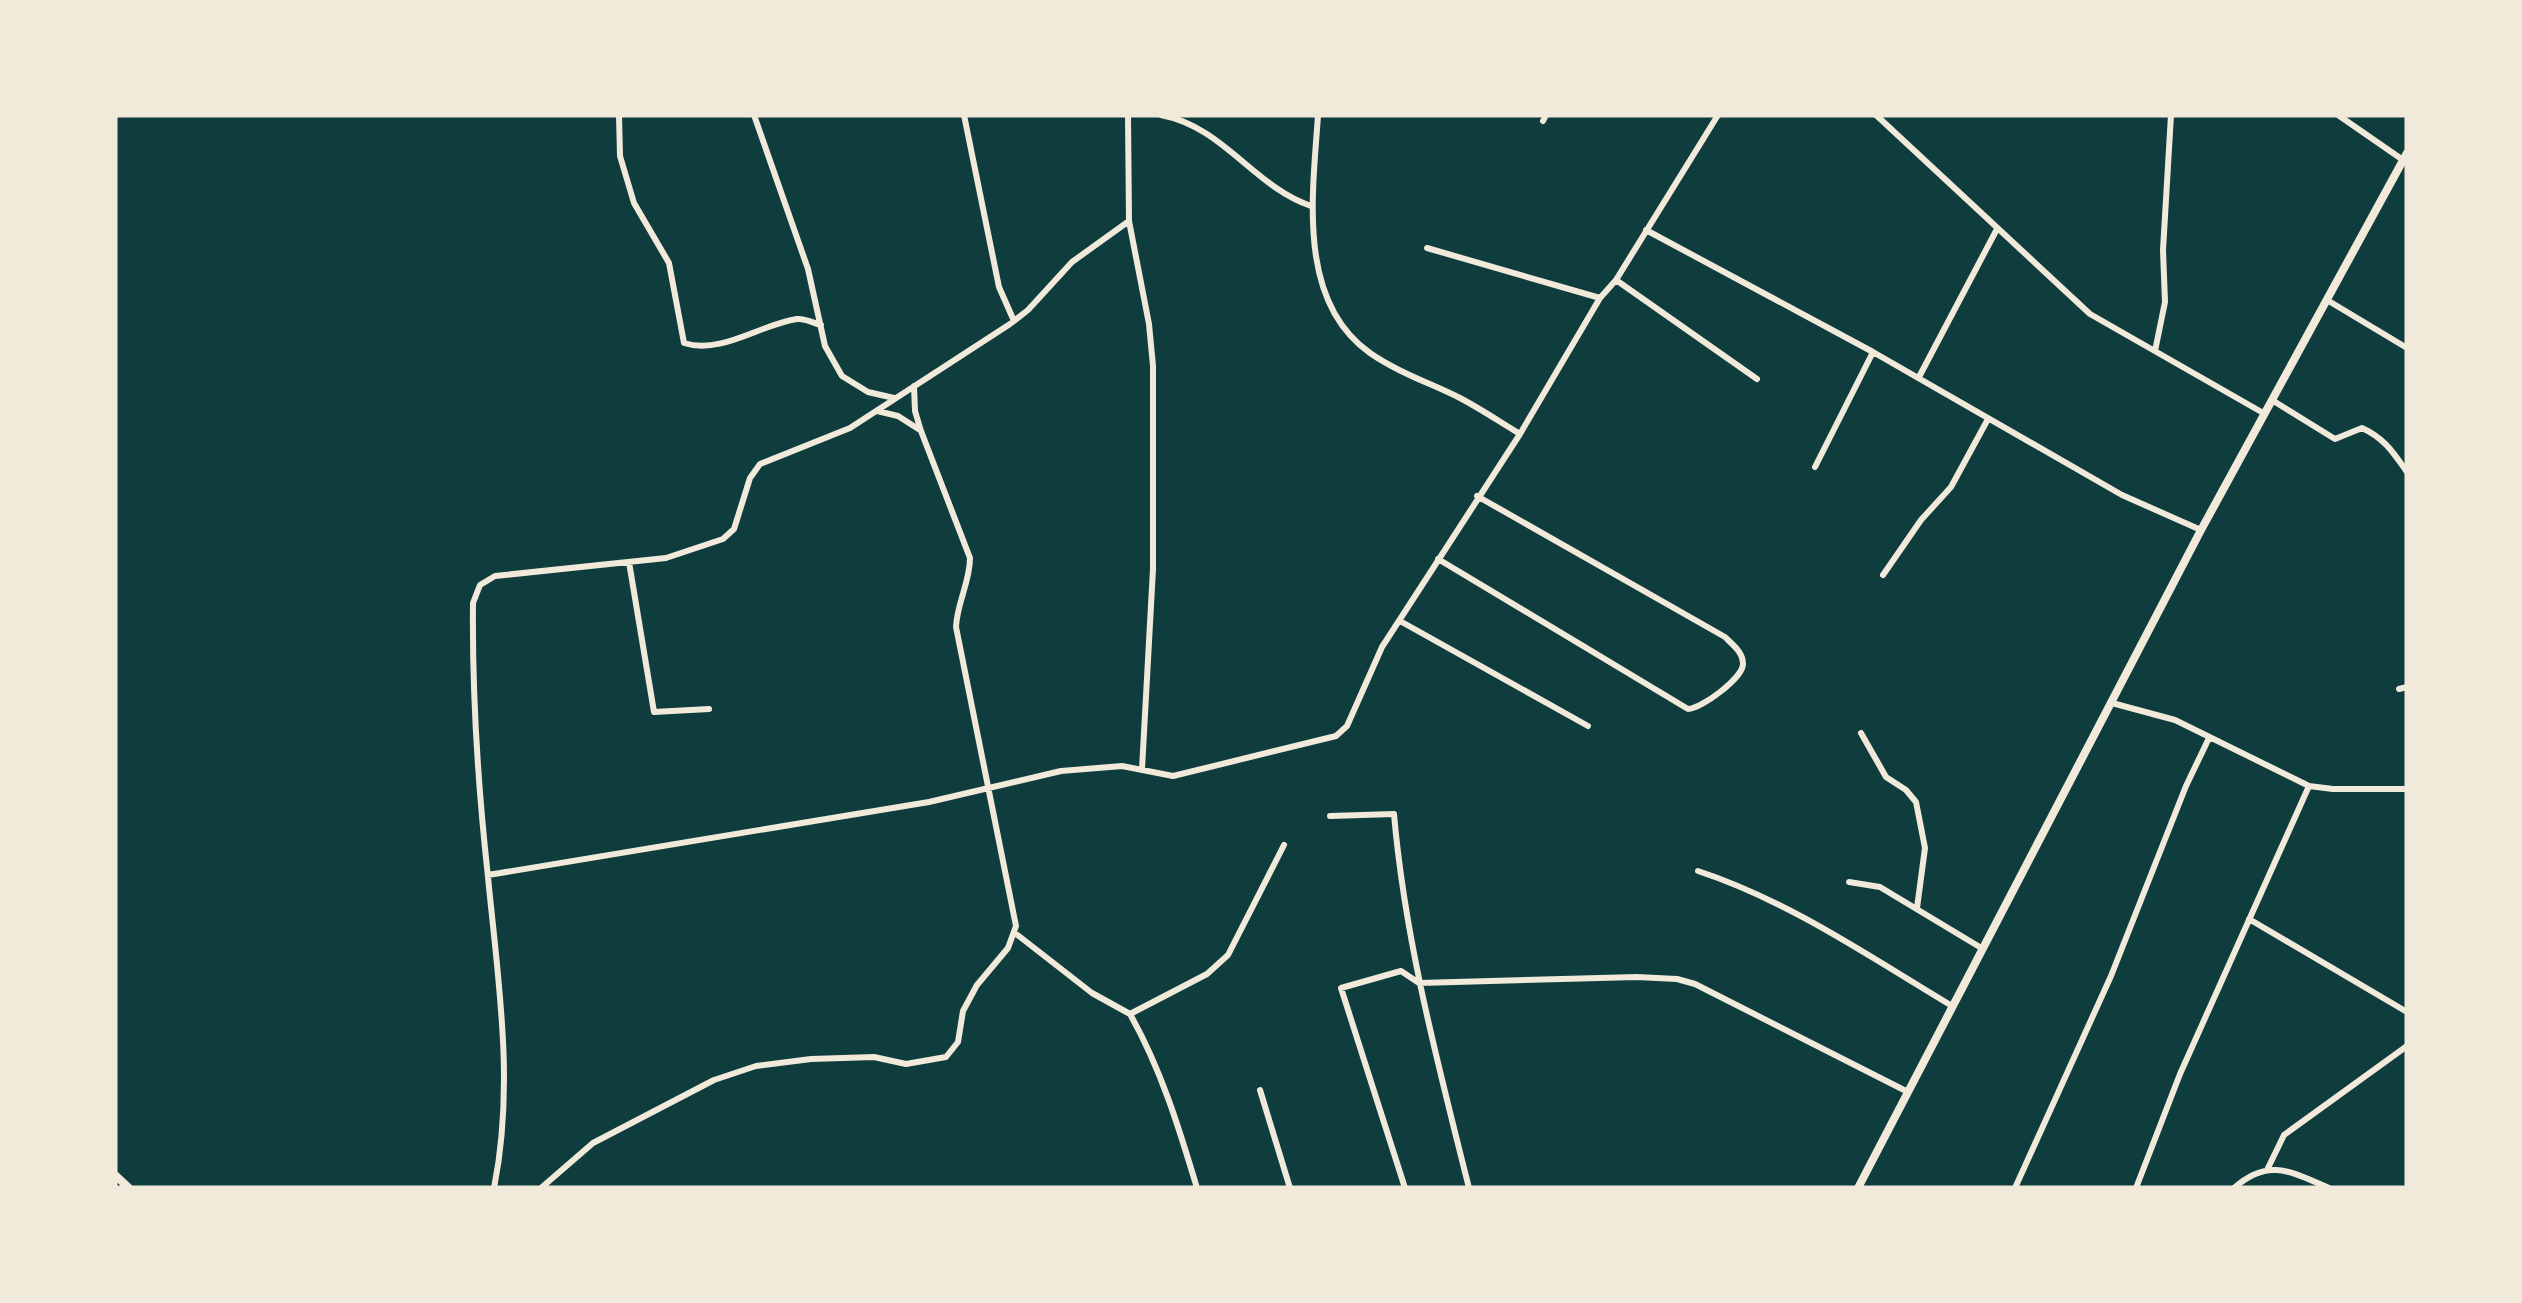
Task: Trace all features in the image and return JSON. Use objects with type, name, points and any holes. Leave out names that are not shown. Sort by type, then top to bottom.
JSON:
[{"type":"street","points":[[619,115],[620,156],[634,203],[669,263],[684,342],[719,343],[796,320],[820,325]]},
{"type":"street","points":[[754,115],[808,269],[825,346],[842,376],[868,392],[894,398]]},
{"type":"street","points":[[964,115],[998,286],[1014,321]]},
{"type":"street","points":[[1128,115],[1129,221],[1153,366],[1153,570],[1142,768]]},
{"type":"street","points":[[1161,115],[1221,141],[1272,188],[1312,207]]},
{"type":"street","points":[[1318,115],[1312,236],[1328,297],[1342,323],[1367,351],[1520,434]]},
{"type":"street","points":[[488,876],[929,802],[1061,771],[1122,766],[1173,776],[1336,736],[1348,726],[1374,663],[1718,115]]},
{"type":"street","points":[[1876,115],[2090,314],[2265,414]]},
{"type":"street","points":[[2155,351],[2165,302],[2163,250],[2171,115]]},
{"type":"street","points":[[1858,1188],[2200,530],[2405,157],[2338,115]]},
{"type":"street","points":[[494,1188],[506,1094],[503,1018],[474,727],[476,592],[484,581],[495,576],[666,558],[723,539],[734,529],[750,478],[760,464],[822,441],[1014,321],[1063,270],[1129,221]]},
{"type":"street","points":[[1919,377],[1998,229]]},
{"type":"street","points":[[1646,230],[1919,377],[2122,495],[2200,530]]},
{"type":"street","points":[[1427,248],[1600,298]]},
{"type":"street","points":[[1616,280],[1758,380]]},
{"type":"street","points":[[2326,300],[2407,348]]},
{"type":"street","points":[[1815,466],[1873,352]]},
{"type":"street","points":[[541,1188],[593,1144],[714,1080],[756,1066],[874,1057],[906,1064],[946,1056],[958,1042],[963,1011],[977,985],[1008,948],[1015,933],[956,628],[970,558],[921,432],[914,385]]},
{"type":"street","points":[[2272,400],[2335,438],[2362,428],[2372,432],[2385,440],[2407,472]]},
{"type":"street","points":[[876,410],[898,416],[921,432]]},
{"type":"street","points":[[1883,575],[1951,487],[1988,419]]},
{"type":"street","points":[[1438,559],[1688,709],[1699,708],[1742,670],[1738,650],[1725,638],[1477,496]]},
{"type":"street","points":[[629,562],[654,712],[709,709]]},
{"type":"street","points":[[1400,621],[1588,726]]},
{"type":"street","points":[[2112,703],[2175,720],[2309,786],[2407,789]]},
{"type":"street","points":[[1861,733],[1886,777],[1916,802],[1925,848],[1917,908]]},
{"type":"street","points":[[2015,1188],[2111,976],[2209,738]]},
{"type":"street","points":[[2136,1188],[2180,1074],[2309,786]]},
{"type":"street","points":[[1330,816],[1394,814],[1400,883],[1419,983],[1469,1188]]},
{"type":"street","points":[[1130,1014],[1207,974],[1228,955],[1284,845]]},
{"type":"street","points":[[1698,870],[1740,885],[1797,915],[1952,1006]]},
{"type":"street","points":[[1849,882],[1880,887],[1982,949]]},
{"type":"street","points":[[2250,919],[2407,1012]]},
{"type":"street","points":[[1015,933],[1092,993],[1130,1014],[1148,1046],[1178,1122],[1196,1188]]},
{"type":"street","points":[[1405,1188],[1342,988],[1401,971],[1419,983],[1677,979],[1908,1092]]},
{"type":"street","points":[[2268,1168],[2280,1142],[2292,1128],[2407,1046]]},
{"type":"street","points":[[1260,1090],[1290,1188]]},
{"type":"street","points":[[2234,1188],[2268,1168],[2330,1188]]},
{"type":"street","points":[[115,1175],[128,1188]]}]
